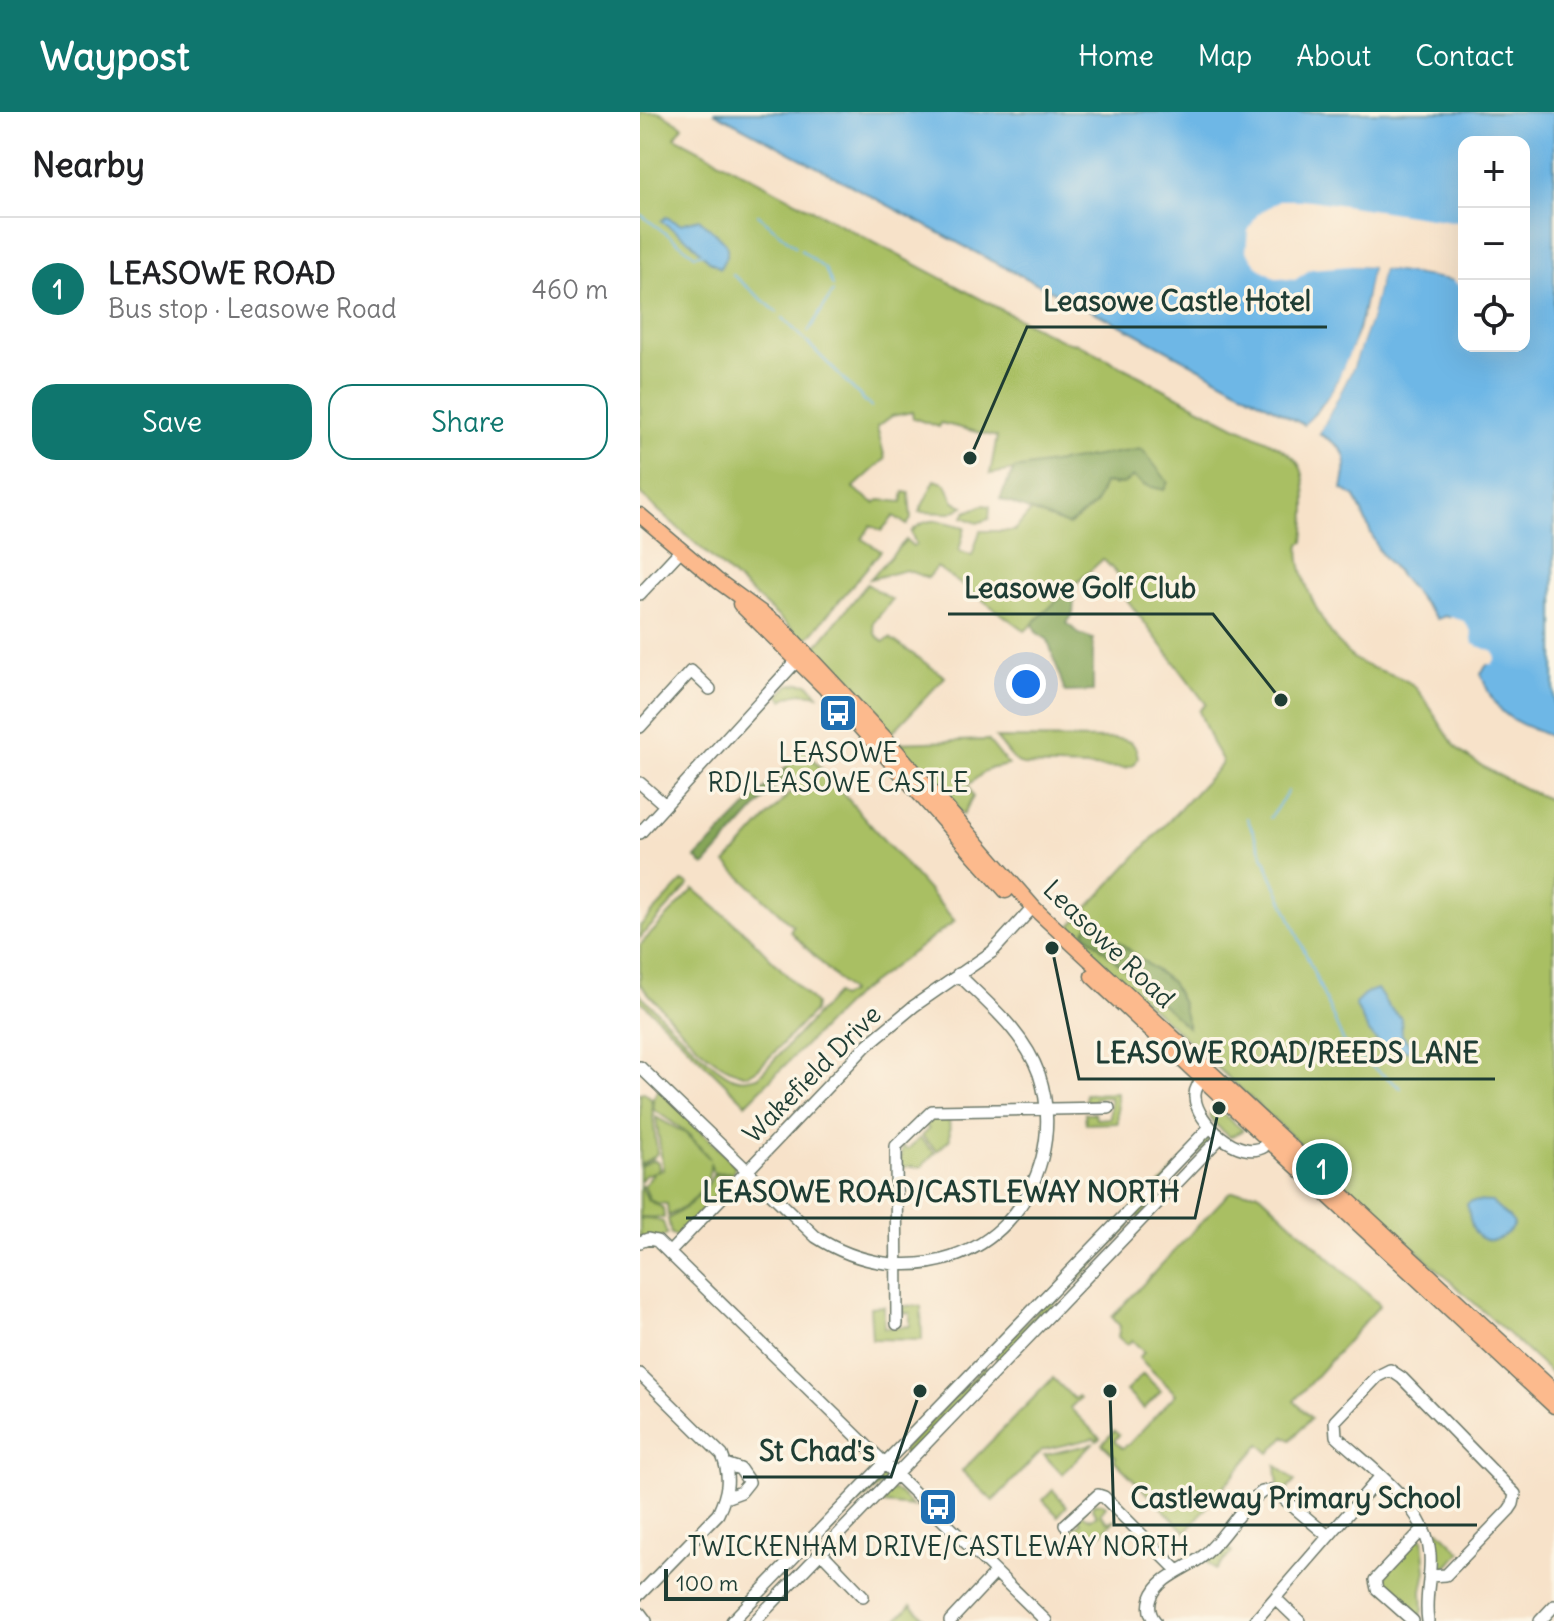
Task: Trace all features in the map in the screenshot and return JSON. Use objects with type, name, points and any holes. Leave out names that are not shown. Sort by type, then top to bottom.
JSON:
[{"type":"main road","name":"Leasowe Road","points":[[640,515],[801,655],[825,688],[1030,910],[1273,1138],[1554,1391]]},
{"type":"main road","name":"Leasowe Road","points":[[1273,1138],[1554,1406]]},
{"type":"street","points":[[640,594],[681,550]]},
{"type":"street","points":[[640,833],[801,655]]},
{"type":"street","points":[[640,727],[691,671],[710,689]]},
{"type":"street","points":[[640,783],[665,805]]},
{"type":"street","name":"Wakefield Drive","points":[[669,1253],[867,1045],[958,974],[992,952],[1030,910]]},
{"type":"street","points":[[640,1067],[816,1237],[851,1256],[874,1263],[896,1266],[934,1263],[981,1244],[1013,1217],[1038,1171],[1045,1144],[1046,1109],[1039,1075],[1030,1053],[1016,1032],[958,974]]},
{"type":"street","points":[[1206,1076],[1197,1086],[1194,1097],[1210,1127],[1221,1137],[1243,1148],[1256,1149],[1273,1138]]},
{"type":"street","points":[[640,1088],[650,1077]]},
{"type":"street","points":[[897,1324],[896,1146],[932,1111],[1109,1108]]},
{"type":"street","points":[[732,1621],[1210,1127]]},
{"type":"street","points":[[744,1608],[756,1620],[1221,1137]]},
{"type":"street","points":[[1126,1214],[1137,1225]]},
{"type":"street","points":[[640,1242],[648,1239],[657,1241],[1046,1621]]},
{"type":"street","points":[[1065,1277],[1077,1289]]},
{"type":"street","points":[[986,1360],[996,1371]]},
{"type":"street","points":[[1428,1621],[1426,1591],[1430,1555],[1424,1528],[1408,1504],[1336,1436],[1334,1428],[1335,1421],[1367,1387],[1390,1370],[1402,1378],[1515,1494],[1509,1510],[1446,1575],[1429,1576]]},
{"type":"street","points":[[640,1374],[722,1455],[728,1482],[718,1514],[640,1594]]},
{"type":"street","points":[[725,1464],[740,1469],[749,1482],[741,1492],[725,1498]]},
{"type":"street","points":[[1255,1621],[1380,1477]]},
{"type":"street","points":[[1155,1621],[1150,1612],[1151,1595],[1177,1570],[1190,1566],[1205,1555],[1255,1497],[1271,1490],[1328,1536]]},
{"type":"street","points":[[1065,1525],[1092,1499],[1098,1495],[1104,1497],[1177,1570]]},
{"type":"street","points":[[1413,1621],[1377,1589],[1375,1580],[1424,1528]]},
{"type":"street","points":[[806,1545],[863,1596]]},
{"type":"street","points":[[950,1621],[995,1573]]},
{"type":"street","points":[[1275,1598],[1299,1621]]},
{"type":"street","points":[[1540,1621],[1554,1606]]},
{"type":"street","points":[[640,1613],[646,1621]]},
{"type":"green space","points":[[640,112],[660,112],[683,126],[675,137],[1015,317],[1064,341],[1076,343],[1293,457],[1304,479],[1306,501],[1304,542],[1300,544],[1303,574],[1317,609],[1337,641],[1359,662],[1416,688],[1464,754],[1503,778],[1554,801],[1554,1376],[1067,930],[1221,765],[1222,760],[1199,711],[1206,704],[1125,597],[1121,578],[1103,559],[1025,631],[937,567],[928,578],[906,570],[870,579],[906,540],[916,545],[911,532],[929,521],[965,527],[959,551],[972,556],[980,531],[1014,531],[1031,511],[1069,525],[1095,505],[1104,483],[1115,485],[1133,476],[1144,485],[1142,449],[990,474],[997,437],[941,423],[939,427],[913,418],[912,412],[892,416],[877,427],[885,459],[853,488],[874,503],[880,500],[902,502],[904,492],[909,493],[911,519],[907,525],[894,516],[881,531],[871,525],[862,539],[881,551],[809,637],[801,637],[640,494]]},
{"type":"green space","points":[[1142,449],[1168,482],[1164,490],[1144,485],[1133,477],[1123,484],[1104,483],[1095,505],[1068,525],[1000,499],[1014,469]]},
{"type":"green space","points":[[935,480],[946,484],[954,502],[964,506],[951,513],[919,512]]},
{"type":"green space","points":[[983,505],[990,506],[989,519],[977,523],[963,517],[966,512]]},
{"type":"green space","points":[[867,584],[892,600],[873,623],[875,634],[883,642],[890,638],[945,677],[891,734],[814,649]]},
{"type":"green space","points":[[1075,584],[1073,614],[1067,623],[1079,634],[1093,639],[1093,691],[1065,692],[1048,640],[1036,632],[1033,623]]},
{"type":"green space","points":[[809,684],[818,695],[800,693],[783,700],[779,695],[789,685]]},
{"type":"green space","points":[[996,738],[1119,739],[1133,744],[1138,758],[1134,765],[1125,768],[1022,765]]},
{"type":"green space","points":[[988,740],[1008,765],[988,769],[968,785],[973,797],[963,815],[897,743]]},
{"type":"green space","points":[[803,748],[955,921],[855,995],[746,1104],[640,1000],[640,994],[713,1065],[743,1080],[758,1077],[836,994],[840,998],[850,992],[790,931],[793,926],[726,863],[797,785],[796,779],[785,768]]},
{"type":"green space","points":[[785,768],[789,772],[704,866],[696,858]]},
{"type":"green space","points":[[683,881],[689,885],[640,938],[640,926]]},
{"type":"green space","points":[[694,889],[747,934],[815,1004],[814,1011],[759,1068],[748,1075],[718,1062],[703,1051],[640,984],[640,945]]},
{"type":"green space","points":[[1092,921],[1171,982],[1182,1003],[1188,1028],[1084,932]]},
{"type":"green space","points":[[659,1089],[735,1165],[733,1172],[713,1173],[710,1162],[707,1180],[698,1195],[668,1216],[667,1204],[650,1200],[644,1186],[654,1172],[645,1175],[640,1182],[640,1166],[653,1160],[658,1162],[659,1169],[656,1171],[663,1170],[656,1117],[685,1133],[710,1159],[688,1133],[654,1110],[653,1098]]},
{"type":"green space","points":[[644,1092],[651,1098],[657,1153],[640,1164],[640,1093]]},
{"type":"green space","points":[[1117,1093],[1118,1123],[1086,1124],[1085,1113],[1095,1113],[1096,1119],[1110,1118],[1110,1097],[1095,1098],[1094,1102],[1086,1103],[1085,1094]]},
{"type":"green space","points":[[1214,1107],[1243,1130],[1230,1137],[1209,1115]]},
{"type":"green space","points":[[949,1116],[950,1139],[937,1151],[922,1136],[929,1129],[925,1124],[933,1117]]},
{"type":"green space","points":[[1204,1137],[1211,1140],[1140,1217],[1133,1214]]},
{"type":"green space","points":[[920,1138],[935,1153],[921,1167],[900,1167],[902,1146],[907,1150]]},
{"type":"green space","points":[[733,1173],[733,1179],[677,1237],[671,1234],[668,1219],[694,1200],[713,1175]]},
{"type":"green space","points":[[640,1184],[648,1200],[663,1208],[664,1218],[640,1217]]},
{"type":"green space","points":[[1230,1192],[1258,1192],[1380,1305],[1294,1401],[1311,1418],[1291,1440],[1285,1436],[1270,1453],[1260,1444],[1186,1532],[1102,1444],[1114,1431],[1119,1435],[1114,1441],[1122,1448],[1129,1444],[1176,1394],[1139,1358],[1144,1352],[1132,1340],[1127,1345],[1118,1337],[1120,1326],[1112,1317]]},
{"type":"green space","points":[[640,1219],[663,1222],[667,1234],[660,1239],[640,1237]]},
{"type":"green space","points":[[1128,1220],[1129,1227],[1078,1281],[1073,1278],[1072,1275]]},
{"type":"green space","points":[[1060,1287],[1065,1293],[1001,1360],[996,1359],[995,1355]]},
{"type":"green space","points":[[884,1306],[884,1328],[910,1326],[910,1313],[903,1313],[903,1306],[921,1306],[922,1340],[872,1339],[870,1307]]},
{"type":"green space","points":[[985,1366],[989,1372],[908,1457],[902,1451]]},
{"type":"green space","points":[[1143,1374],[1161,1391],[1144,1409],[1126,1391]]},
{"type":"green space","points":[[1053,1378],[1074,1399],[1080,1398],[1070,1408],[1100,1438],[1042,1450],[993,1501],[962,1471]]},
{"type":"green space","points":[[1092,1444],[1062,1474],[1044,1455]]},
{"type":"green space","points":[[1276,1465],[1295,1481],[1285,1492],[1278,1487]]},
{"type":"green space","points":[[880,1474],[886,1479],[882,1484],[848,1512],[819,1546],[816,1545],[814,1543]]},
{"type":"green space","points":[[893,1490],[913,1507],[884,1504],[879,1500]]},
{"type":"green space","points":[[1053,1490],[1067,1506],[1058,1516],[1043,1500]]},
{"type":"green space","points":[[1093,1504],[1106,1506],[1100,1514],[1108,1522],[1116,1519],[1087,1547],[1071,1531],[1081,1523],[1078,1519],[1082,1514],[1091,1519],[1097,1515],[1092,1509]]},
{"type":"green space","points":[[1439,1530],[1461,1552],[1439,1572],[1432,1533]]},
{"type":"green space","points":[[1418,1538],[1423,1538],[1426,1571],[1422,1591],[1423,1611],[1418,1618],[1409,1614],[1413,1608],[1391,1587],[1386,1592],[1381,1580]]},
{"type":"green space","points":[[1223,1544],[1232,1552],[1216,1570],[1207,1562]]},
{"type":"green space","points":[[911,1605],[928,1621],[895,1621]]},
{"type":"water","points":[[714,112],[1554,112],[1554,738],[1517,722],[1493,700],[1481,673],[1490,661],[1470,645],[1457,620],[1445,616],[1437,619],[1379,551],[1355,497],[1342,489],[1346,462],[1341,450],[1319,434],[1353,367],[1371,317],[1382,269],[1458,281],[1458,352],[1530,352],[1530,136],[1458,136],[1458,244],[1289,220],[1275,234],[1272,249],[1279,259],[1372,267],[1351,352],[1332,391],[1304,425],[1134,332],[990,260]]},
{"type":"water","points":[[666,217],[680,224],[699,219],[725,242],[727,255],[720,268],[661,221]]},
{"type":"water","points":[[1377,989],[1401,1018],[1402,1035],[1413,1048],[1410,1051],[1394,1047],[1384,1049],[1368,1031],[1355,1004],[1366,993]]},
{"type":"water","points":[[1472,1201],[1492,1202],[1514,1224],[1511,1229],[1496,1239],[1480,1237],[1473,1229],[1470,1218],[1467,1204]]},
{"type":"pier","points":[[1280,200],[1310,200],[1458,222],[1458,248],[1383,236],[1332,234],[1290,224],[1279,236],[1276,248],[1281,255],[1375,264],[1368,308],[1381,265],[1458,277],[1458,284],[1451,279],[1382,269],[1371,317],[1353,367],[1319,434],[1316,432],[1331,400],[1308,427],[1304,425],[1319,411],[1336,384],[1361,326],[1372,267],[1311,269],[1295,280],[1275,278],[1258,267],[1246,251],[1248,231],[1257,215]]},
{"type":"pier","points":[[1451,617],[1464,621],[1471,631],[1473,644],[1494,652],[1496,658],[1492,664],[1483,664],[1485,661],[1467,647],[1454,623],[1447,621]]},
{"type":"waterway","points":[[640,214],[695,255],[703,253]]},
{"type":"waterway","points":[[758,215],[796,247]]},
{"type":"waterway","points":[[801,250],[825,269],[833,286]]},
{"type":"waterway","points":[[733,275],[777,312]]},
{"type":"waterway","points":[[808,332],[833,292]]},
{"type":"waterway","points":[[783,318],[871,407]]},
{"type":"waterway","points":[[1270,818],[1288,791]]},
{"type":"waterway","points":[[1247,818],[1342,1038],[1349,1050],[1401,1088]]},
{"type":"place","name":"Leasowe Castle Hotel","points":[[970,458]]},
{"type":"place","name":"Leasowe Golf Club","points":[[1281,700]]},
{"type":"place","name":"LEASOWE RD/LEASOWE CASTLE","points":[[838,713]]},
{"type":"place","name":"LEASOWE ROAD/REEDS LANE","points":[[1052,948]]},
{"type":"place","name":"LEASOWE ROAD/CASTLEWAY NORTH","points":[[1219,1108]]},
{"type":"place","name":"LEASOWE ROAD","points":[[1322,1169]]},
{"type":"place","name":"St Chad's","points":[[920,1391]]},
{"type":"place","name":"Castleway Primary School","points":[[1110,1391]]},
{"type":"place","name":"TWICKENHAM DRIVE/CASTLEWAY NORTH","points":[[938,1507]]}]
